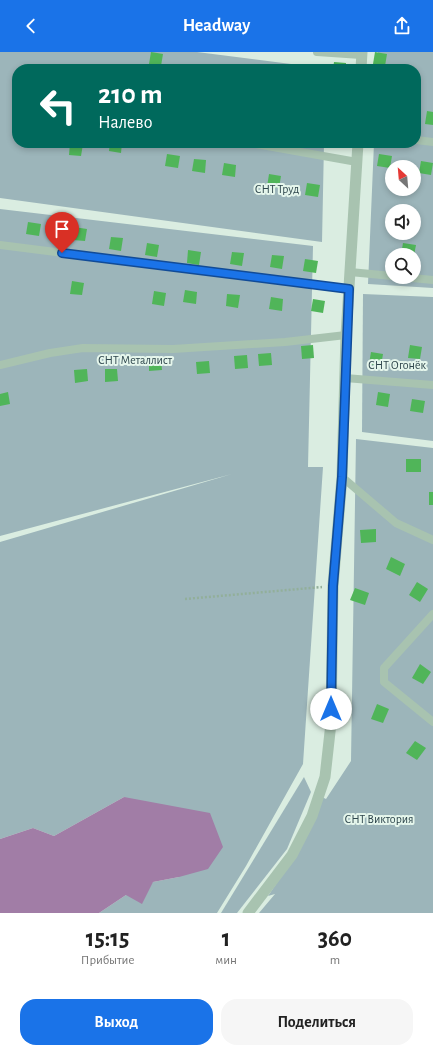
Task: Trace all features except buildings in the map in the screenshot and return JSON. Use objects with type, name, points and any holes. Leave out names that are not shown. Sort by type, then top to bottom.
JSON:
[{"type":"street","points":[[361,64],[362,54]]},
{"type":"street","points":[[248,913],[292,855],[312,816],[326,777],[331,723],[333,586],[342,477],[346,335],[358,148]]},
{"type":"lane","points":[[316,52],[362,54]]},
{"type":"lane","points":[[421,141],[433,142]]},
{"type":"lane","points":[[278,148],[357,162]]},
{"type":"lane","points":[[0,245],[349,289]]},
{"type":"lane","points":[[350,272],[385,275]]},
{"type":"lane","points":[[421,279],[433,280]]},
{"type":"lane","points":[[0,365],[50,353],[83,348],[174,349],[285,342],[346,335]]},
{"type":"lane","points":[[345,378],[433,385]]},
{"type":"lane","points":[[342,477],[396,523],[433,540]]},
{"type":"lane","points":[[433,614],[384,668],[384,682],[433,722]]},
{"type":"path","points":[[185,599],[333,586]]},
{"type":"green space","name":"СНТ Труд","points":[[0,52],[197,52],[291,64],[12,64],[12,148],[324,148],[322,242],[0,198]]},
{"type":"green space","points":[[378,52],[433,52],[433,288],[368,284],[374,148],[421,148],[421,64],[377,64]]},
{"type":"green space","name":"СНТ Металлист","points":[[0,209],[313,246],[308,467],[323,467],[303,764],[246,866],[217,913],[99,913],[126,895],[153,882],[179,877],[124,797],[54,836],[33,828],[0,839],[0,542],[232,474],[0,536]]},
{"type":"green space","name":"СНТ Огонёк","points":[[363,294],[433,297],[433,441],[362,432]]},
{"type":"green space","name":"СНТ Виктория","points":[[356,439],[433,448],[433,913],[259,913],[275,894],[268,896],[301,847],[322,797],[326,799],[351,761]]},
{"type":"green space","points":[[304,777],[311,792],[287,849],[237,913],[221,913]]},
{"type":"shaded area","points":[[124,797],[210,813],[223,847],[208,869],[153,882],[142,904],[126,895],[99,913],[0,913],[0,839],[33,828],[54,836]]},
{"type":"route","points":[[62,253],[349,289],[346,335],[342,477],[333,586],[331,709]]}]
